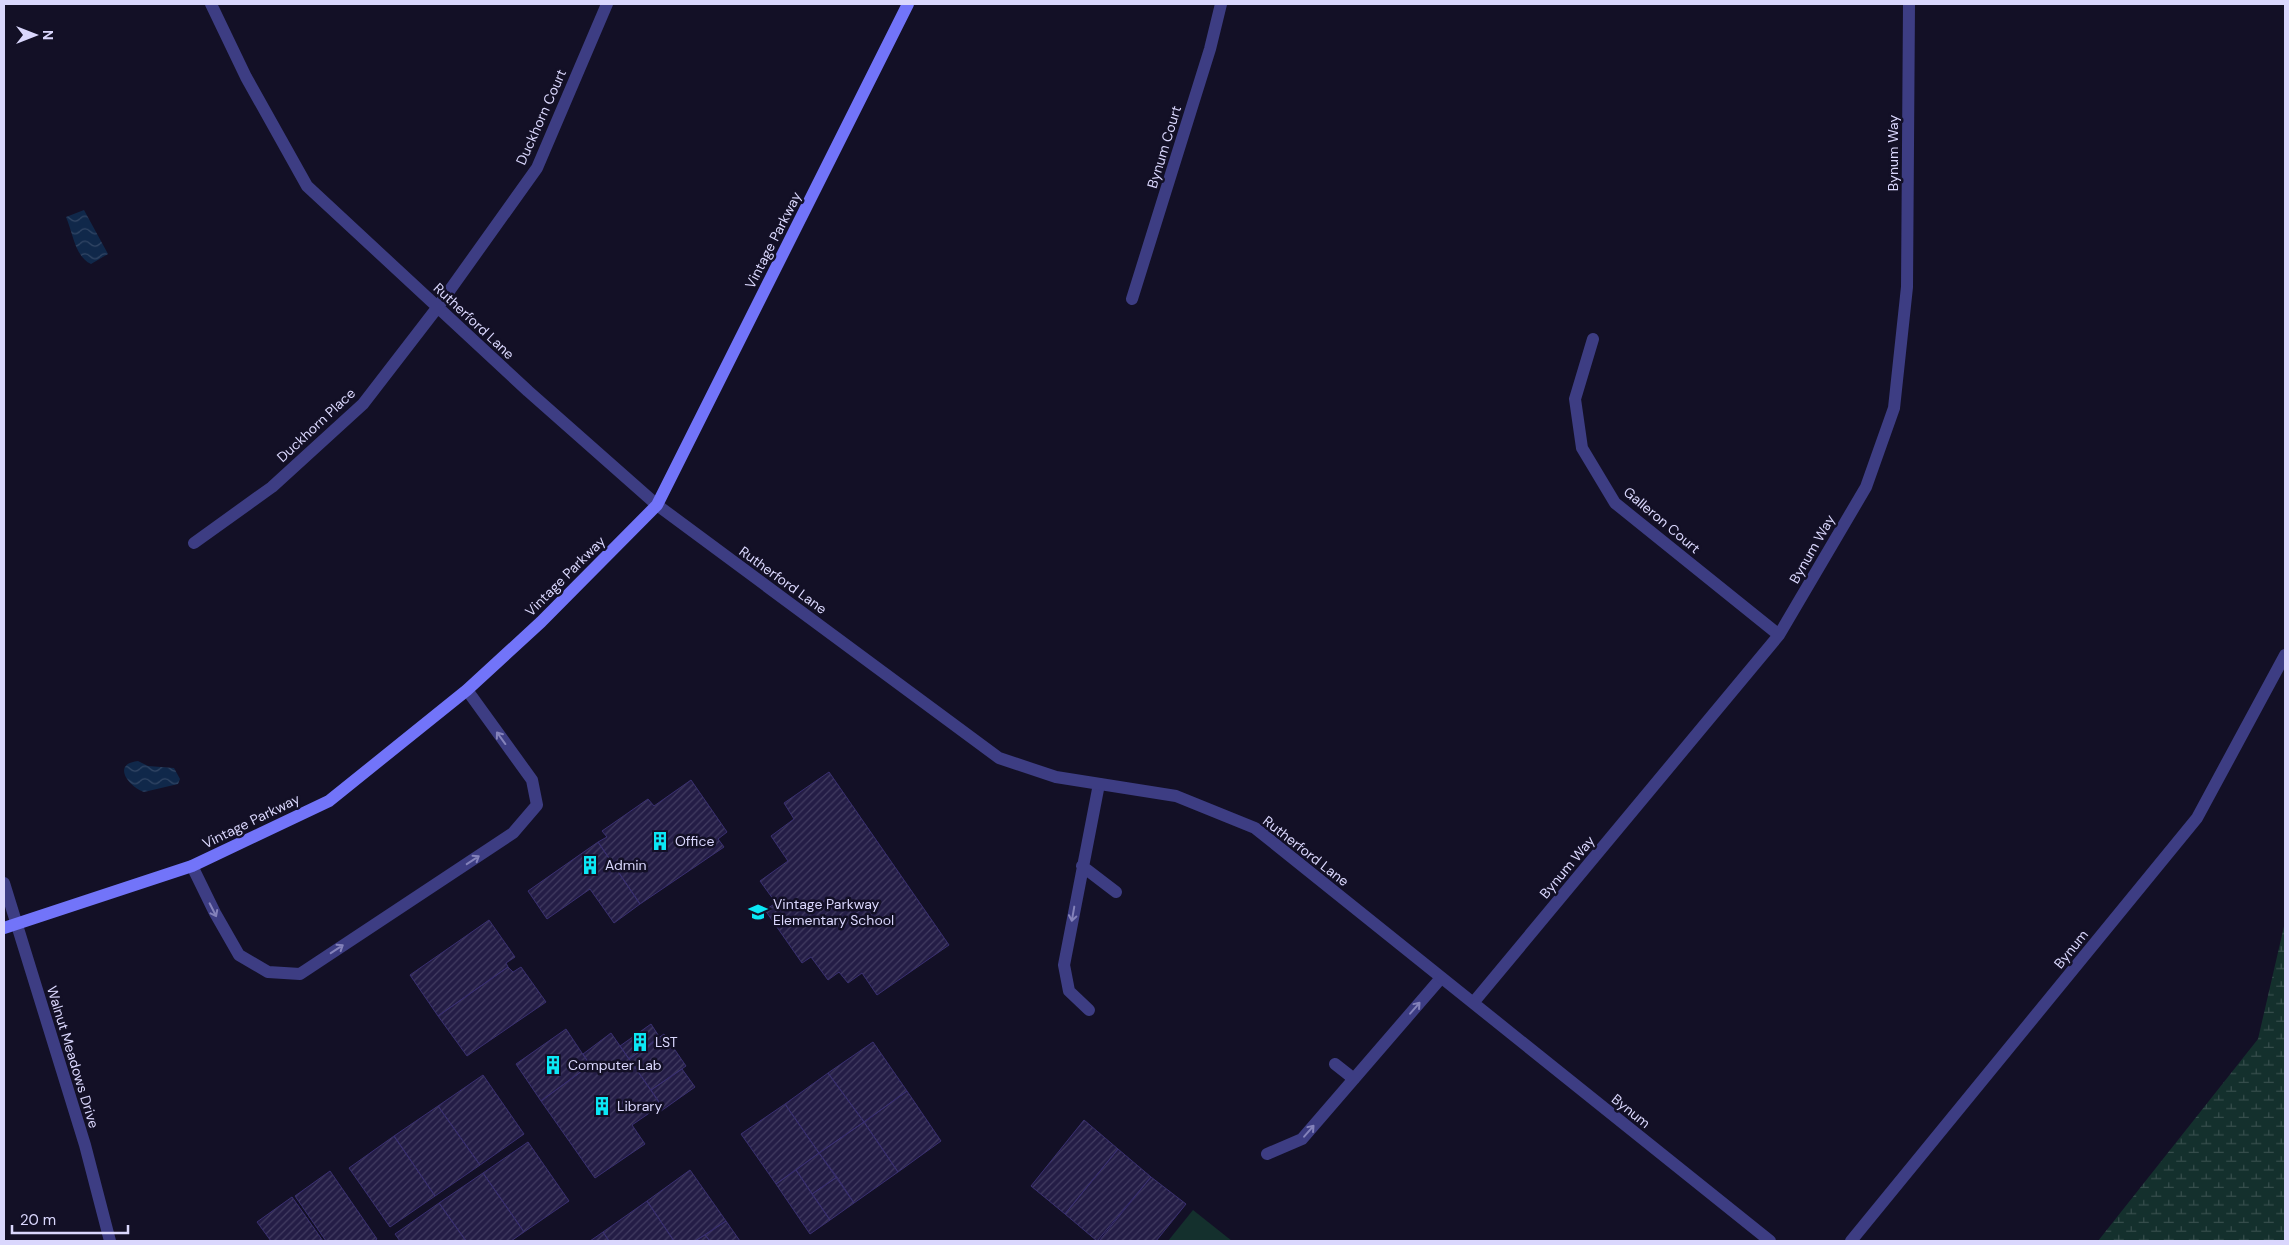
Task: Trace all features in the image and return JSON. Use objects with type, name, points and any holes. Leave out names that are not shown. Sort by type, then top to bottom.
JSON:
[{"type":"street","name":"Rutherford Lane","points":[[211,4],[246,77],[307,186],[437,308],[658,505],[999,758],[1056,777],[1176,796],[1255,828],[1473,1004]]},
{"type":"street","name":"Duckhorn Court","points":[[437,308],[537,168],[607,4]]},
{"type":"street","name":"Vintage Parkway","points":[[10,926],[192,866],[329,801],[467,690],[541,622],[658,505],[908,4]]},
{"type":"street","name":"Bynum Court","points":[[1132,299],[1210,49],[1221,4]]},
{"type":"street","name":"Bynum Way","points":[[1473,1004],[1779,635],[1866,486],[1894,408],[1907,287],[1909,4]]},
{"type":"street","name":"Duckhorn Place","points":[[194,544],[272,486],[363,404],[437,308]]},
{"type":"street","name":"Galleron Court","points":[[1593,339],[1575,399],[1582,448],[1615,503],[1779,635]]},
{"type":"street","name":"Bynum","points":[[1851,1241],[2197,818],[2285,656]]},
{"type":"street","points":[[192,866],[215,914],[239,955],[268,972],[300,974],[513,833],[537,805],[532,780],[467,690]]},
{"type":"street","points":[[1088,1010],[1069,991],[1064,965],[1099,784]]},
{"type":"street","points":[[1082,866],[1116,892]]},
{"type":"street","name":"Walnut Meadows Drive","points":[[4,883],[10,926],[85,1145],[110,1241]]},
{"type":"street","points":[[1267,1154],[1302,1139],[1440,978]]},
{"type":"street","name":"Bynum","points":[[1473,1004],[1770,1241]]},
{"type":"street","points":[[1335,1064],[1354,1079]]},
{"type":"green space","points":[[2285,922],[2285,1241],[2098,1241],[2258,1039]]},
{"type":"green space","points":[[1193,1210],[1232,1241],[1168,1241]]},
{"type":"water","points":[[84,210],[108,254],[91,264],[81,256],[66,217]]},
{"type":"water","points":[[138,761],[148,766],[174,768],[180,779],[178,784],[144,792],[138,789],[128,781],[124,771],[125,766]]},
{"type":"building","points":[[829,772],[949,945],[877,995],[862,973],[848,983],[839,972],[828,980],[811,957],[802,963],[765,910],[776,903],[760,881],[788,861],[771,836],[794,819],[784,803]]},
{"type":"building","name":"Office","points":[[691,780],[727,832],[718,839],[724,847],[640,904],[598,842],[607,837],[602,831],[648,799],[654,806]]},
{"type":"building","name":"Admin","points":[[598,842],[640,904],[614,923],[590,889],[547,919],[528,891]]},
{"type":"building","points":[[489,920],[515,957],[506,963],[508,967],[438,1016],[410,975]]},
{"type":"building","points":[[508,967],[513,972],[521,967],[546,1002],[467,1056],[438,1016]]},
{"type":"building","name":"LST","points":[[651,1024],[660,1038],[629,1059],[620,1046]]},
{"type":"building","name":"Computer Lab","points":[[566,1029],[590,1065],[541,1101],[516,1064]]},
{"type":"building","name":"Library","points":[[611,1033],[661,1105],[632,1125],[645,1144],[595,1178],[541,1101],[590,1065],[583,1054]]},
{"type":"building","points":[[664,1034],[686,1066],[651,1090],[629,1059]]},
{"type":"building","points":[[873,1042],[907,1091],[864,1122],[828,1073]]},
{"type":"building","points":[[682,1069],[695,1087],[661,1111],[658,1107],[661,1105],[651,1090]]},
{"type":"building","points":[[828,1073],[864,1122],[819,1153],[785,1104]]},
{"type":"building","points":[[483,1075],[524,1134],[480,1165],[438,1106]]},
{"type":"building","points":[[907,1091],[941,1141],[898,1172],[864,1122]]},
{"type":"building","points":[[785,1104],[819,1153],[776,1184],[741,1134]]},
{"type":"building","points":[[438,1106],[480,1165],[435,1196],[394,1136]]},
{"type":"building","points":[[1084,1120],[1118,1149],[1065,1214],[1031,1186]]},
{"type":"building","points":[[864,1122],[898,1172],[854,1203],[819,1153]]},
{"type":"building","points":[[394,1136],[435,1196],[390,1227],[349,1168]]},
{"type":"building","points":[[528,1142],[569,1201],[524,1232],[483,1173]]},
{"type":"building","points":[[1118,1149],[1151,1177],[1097,1241],[1065,1214]]},
{"type":"building","points":[[819,1153],[837,1177],[812,1194],[796,1170]]},
{"type":"building","points":[[690,1170],[726,1221],[695,1241],[674,1241],[647,1201]]},
{"type":"building","points":[[796,1170],[830,1220],[810,1234],[776,1184]]},
{"type":"building","points":[[330,1171],[377,1239],[374,1241],[326,1241],[295,1196]]},
{"type":"building","points":[[483,1173],[524,1232],[511,1241],[466,1241],[439,1203]]},
{"type":"building","points":[[837,1177],[854,1203],[830,1220],[812,1194]]},
{"type":"building","points":[[1151,1177],[1186,1204],[1156,1241],[1099,1241]]},
{"type":"building","points":[[292,1197],[323,1241],[271,1241],[257,1222]]},
{"type":"building","points":[[647,1201],[674,1241],[609,1241],[603,1232]]},
{"type":"building","points":[[439,1203],[466,1241],[400,1241],[395,1234]]},
{"type":"building","points":[[726,1221],[740,1241],[710,1241],[705,1235]]},
{"type":"building","points":[[603,1232],[609,1241],[590,1241]]},
{"type":"building","points":[[705,1235],[710,1241],[695,1241]]},
{"type":"place","name":"Office","points":[[660,841]]},
{"type":"place","name":"Admin","points":[[590,865]]},
{"type":"place","name":"Vintage Parkway Elementary School","points":[[758,912]]},
{"type":"place","name":"LST","points":[[640,1042]]},
{"type":"place","name":"Computer Lab","points":[[553,1065]]},
{"type":"place","name":"Library","points":[[602,1106]]}]
